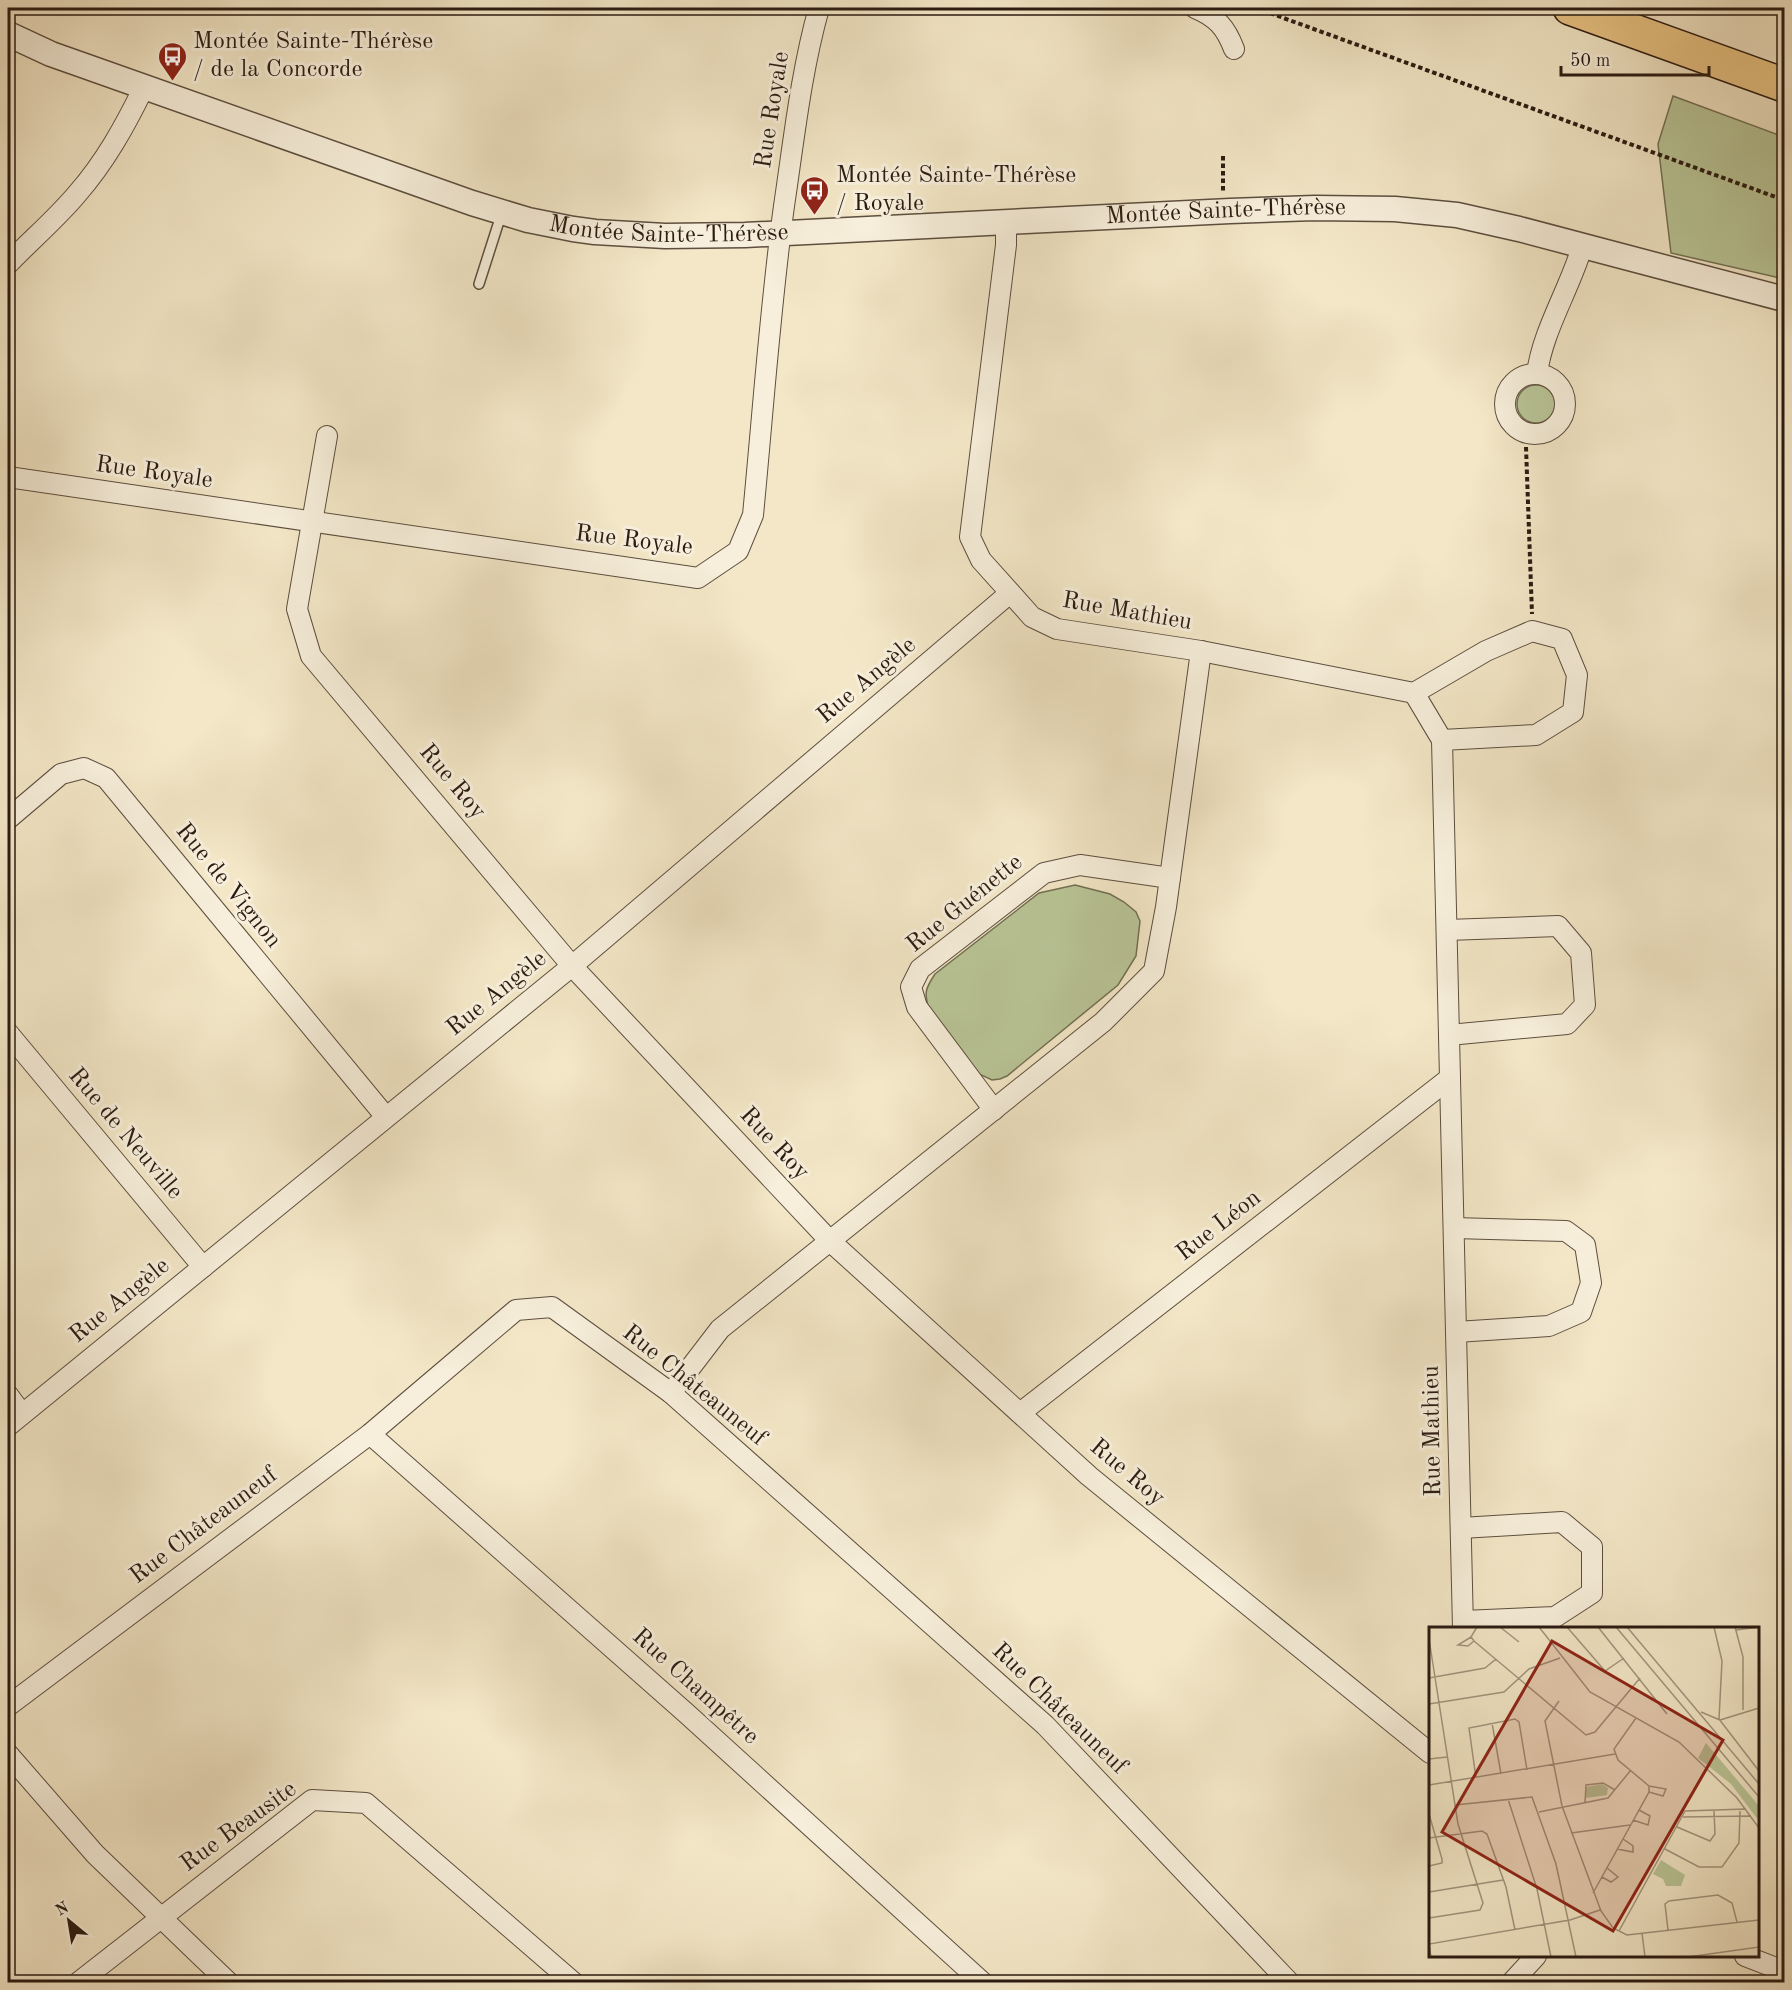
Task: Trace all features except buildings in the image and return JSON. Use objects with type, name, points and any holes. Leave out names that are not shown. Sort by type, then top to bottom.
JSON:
[{"type":"highway","points":[[1570,8],[1785,85]]},
{"type":"street","name":"Rue Royale","points":[[8,477],[698,578],[738,551],[753,515],[780,233],[799,98],[819,8]]},
{"type":"street","points":[[1195,8],[1219,21],[1234,49]]},
{"type":"street","name":"Montée Sainte-Thérèse","points":[[8,34],[51,54],[394,177],[542,223],[595,232],[665,236],[780,233],[1315,208],[1424,212],[1457,215],[1498,224],[1785,299]]},
{"type":"street","points":[[8,264],[76,195],[102,162],[116,142],[144,87]]},
{"type":"street","name":"Rue Mathieu","points":[[1006,222],[1006,245],[970,537],[981,561],[1032,617],[1057,629],[1201,651],[1414,693],[1442,740],[1463,1625],[1555,1617],[1592,1593],[1592,1546],[1562,1522],[1461,1528]]},
{"type":"street","points":[[1537,374],[1542,349],[1577,265],[1582,247]]},
{"type":"street","name":"Rue Roy","points":[[327,436],[297,609],[311,656],[572,966],[830,1241],[1089,1476],[1429,1751]]},
{"type":"street","name":"Rue Angèle","points":[[15,1420],[572,966],[1010,593]]},
{"type":"street","points":[[1414,693],[1486,651],[1532,631],[1562,639],[1577,675],[1573,712],[1536,735],[1442,740]]},
{"type":"street","points":[[671,1393],[720,1329],[1103,1022],[1154,970],[1170,878],[1201,651]]},
{"type":"street","name":"Rue de Vignon","points":[[8,819],[61,774],[84,768],[106,778],[386,1117]]},
{"type":"street","name":"Rue Guénette","points":[[994,1110],[917,1007],[911,987],[920,969],[1044,873],[1080,865],[1170,878]]},
{"type":"street","points":[[1447,930],[1558,926],[1581,953],[1585,1005],[1567,1024],[1449,1035]]},
{"type":"street","name":"Rue de Neuville","points":[[8,1033],[203,1267]]},
{"type":"street","name":"Rue Léon","points":[[1020,1413],[1450,1078]]},
{"type":"street","name":"Rue Mathieu","points":[[1454,1228],[1566,1231],[1586,1245],[1591,1283],[1581,1312],[1549,1326],[1456,1332]]},
{"type":"street","name":"Rue Châteauneuf","points":[[8,1706],[370,1434],[516,1310],[552,1307],[671,1393],[1045,1725],[1289,1983]]},
{"type":"street","points":[[8,1395],[15,1420]]},
{"type":"street","name":"Rue Champêtre","points":[[370,1434],[686,1713],[982,1983]]},
{"type":"street","points":[[8,1754],[95,1854],[228,1983]]},
{"type":"street","name":"Rue Beausite","points":[[79,1983],[312,1800],[366,1803],[573,1983]]},
{"type":"street","points":[[1512,1983],[1535,1957]]},
{"type":"street","points":[[1747,1957],[1785,1971]]},
{"type":"lane","points":[[479,284],[502,212]]},
{"type":"path","points":[[1256,8],[1785,200]]},
{"type":"path","points":[[1223,156],[1223,211]]},
{"type":"path","points":[[1526,447],[1532,631]]},
{"type":"green space","points":[[1673,96],[1784,137],[1784,279],[1671,253],[1658,144]]},
{"type":"green space","points":[[1536,385],[1550,390],[1555,404],[1550,418],[1536,423],[1522,418],[1517,404],[1522,390]]},
{"type":"green space","points":[[1075,885],[1110,894],[1136,912],[1140,921],[1136,956],[1118,985],[1007,1076],[992,1080],[979,1074],[929,1010],[926,991],[929,984],[935,974],[1039,893]]},
{"type":"place","name":"Montée Sainte-Thérèse / de la Concorde","points":[[172,82]]},
{"type":"place","name":"Montée Sainte-Thérèse / Royale","points":[[815,216]]}]
